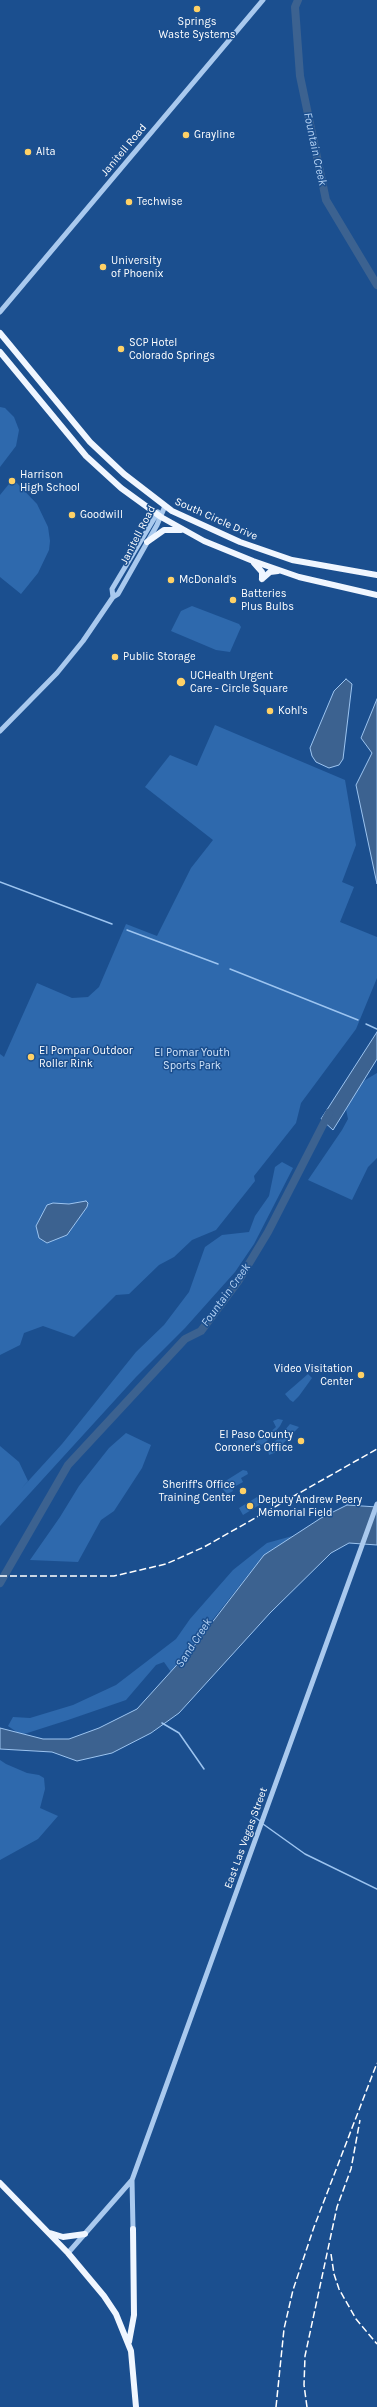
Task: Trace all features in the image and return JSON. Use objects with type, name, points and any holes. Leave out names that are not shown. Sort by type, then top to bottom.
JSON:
[{"type":"main road","name":"South Circle Drive","points":[[0,333],[90,442],[124,474],[165,506],[182,517],[220,534],[292,560],[377,575]]},
{"type":"main road","name":"South Circle Drive","points":[[0,352],[86,456],[121,488],[158,515],[184,531],[253,562],[328,585],[377,595]]},
{"type":"main road","points":[[147,542],[164,530],[184,531]]},
{"type":"main road","points":[[253,562],[262,572],[262,579],[273,571],[283,572]]},
{"type":"main road","points":[[0,2183],[68,2253],[110,2306],[129,2342],[133,2363],[136,2407]]},
{"type":"main road","points":[[129,2342],[134,2315],[133,2229]]},
{"type":"main road","points":[[46,2231],[63,2237],[85,2234]]},
{"type":"street","name":"Janitell Road","points":[[0,312],[262,0]]},
{"type":"street","name":"Janitell Road","points":[[113,597],[112,589],[165,506]]},
{"type":"street","name":"Janitell Road","points":[[0,731],[30,703],[69,659],[113,597],[118,594],[147,542],[158,515]]},
{"type":"street","name":"East Las Vegas Street","points":[[68,2253],[132,2180],[377,1504]]},
{"type":"street","name":"East Las Vegas Street","points":[[132,2180],[133,2229]]},
{"type":"green space","points":[[0,407],[5,408],[14,417],[19,430],[16,446],[0,467]]},
{"type":"green space","points":[[13,479],[37,504],[48,527],[50,541],[49,550],[38,573],[21,594],[0,577],[0,495]]},
{"type":"green space","points":[[192,606],[239,624],[241,627],[230,652],[216,650],[171,631],[181,611]]},
{"type":"green space","name":"El Pomar Youth Sports Park","points":[[215,725],[345,780],[356,845],[342,882],[354,887],[340,922],[377,937],[377,978],[356,1029],[301,1103],[296,1123],[254,1176],[255,1181],[216,1230],[192,1240],[174,1257],[159,1265],[129,1294],[116,1295],[74,1337],[43,1326],[24,1333],[20,1345],[0,1355],[0,1054],[4,1057],[37,983],[72,998],[88,997],[99,987],[126,924],[157,936],[191,868],[213,840],[145,787],[170,755],[197,766]]},
{"type":"green space","points":[[377,1073],[377,1158],[368,1167],[352,1200],[308,1180],[342,1130],[348,1119],[346,1109],[362,1082]]},
{"type":"green space","points":[[282,1162],[293,1168],[254,1244],[235,1272],[185,1328],[136,1377],[0,1526],[0,1446],[19,1462],[28,1481],[21,1489],[62,1444],[136,1352],[164,1325],[189,1292],[205,1247],[222,1235],[249,1232],[255,1216],[269,1196],[275,1167]]},
{"type":"green space","points":[[308,1374],[312,1378],[293,1402],[285,1394]]},
{"type":"green space","points":[[278,1419],[283,1420],[280,1426],[266,1442],[258,1447],[254,1442],[265,1437],[276,1427],[273,1421]]},
{"type":"green space","points":[[290,1424],[299,1427],[274,1453],[269,1455],[268,1450]]},
{"type":"green space","points":[[126,1433],[151,1445],[142,1468],[114,1511],[101,1520],[78,1562],[30,1560],[60,1517],[79,1486],[109,1448]]},
{"type":"green space","points":[[243,1470],[247,1471],[248,1474],[241,1478],[243,1482],[232,1488],[233,1491],[227,1494],[219,1485]]},
{"type":"green space","name":"Deputy Andrew Peery Memorial Field","points":[[257,1497],[261,1504],[243,1515],[239,1508]]},
{"type":"green space","points":[[296,1535],[264,1555],[171,1672],[164,1662],[156,1665],[126,1700],[68,1720],[21,1735],[8,1726],[13,1717],[30,1718],[73,1705],[116,1685],[176,1639],[190,1619],[233,1570],[267,1543]]},
{"type":"green space","points":[[0,1760],[27,1773],[39,1775],[44,1778],[45,1789],[40,1808],[58,1816],[38,1839],[0,1860]]},
{"type":"shaded area","points":[[346,679],[352,684],[343,759],[339,765],[329,768],[316,762],[312,756],[310,748],[334,691]]},
{"type":"shaded area","points":[[377,699],[377,884],[356,785],[372,753],[361,738]]},
{"type":"shaded area","points":[[377,1032],[377,1059],[333,1130],[321,1119]]},
{"type":"shaded area","points":[[86,1201],[88,1203],[87,1207],[67,1235],[47,1243],[39,1238],[36,1226],[47,1205],[53,1203],[69,1204]]},
{"type":"shaded area","points":[[347,1505],[377,1507],[377,1545],[349,1543],[331,1553],[270,1613],[179,1713],[151,1733],[112,1753],[77,1761],[52,1752],[0,1749],[0,1728],[43,1739],[69,1739],[99,1728],[137,1709],[194,1646],[264,1555],[321,1518]]},
{"type":"waterway","name":"Fountain Creek","points":[[298,0],[295,7],[300,76],[326,200],[377,285]]},
{"type":"waterway","points":[[0,882],[112,924]]},
{"type":"waterway","points":[[127,930],[218,964]]},
{"type":"waterway","points":[[230,969],[358,1020]]},
{"type":"waterway","points":[[366,1024],[377,1029]]},
{"type":"waterway","name":"Fountain Creek","points":[[0,1583],[68,1465],[185,1339],[201,1331],[239,1280],[268,1232],[329,1113]]},
{"type":"waterway","points":[[162,1723],[179,1733],[204,1769]]},
{"type":"waterway","points":[[253,1816],[260,1821]]},
{"type":"waterway","points":[[263,1824],[305,1854],[377,1889]]},
{"type":"railway","points":[[0,1576],[114,1576],[166,1564],[204,1547],[377,1449]]},
{"type":"railway","points":[[276,2407],[284,2329],[293,2290],[314,2227],[377,2063]]},
{"type":"railway","points":[[307,2407],[304,2385],[305,2356],[337,2207],[351,2169],[360,2120]]},
{"type":"railway","points":[[331,2254],[334,2274],[339,2289],[356,2319],[377,2344]]},
{"type":"place","name":"Springs Waste Systems","points":[[197,9]]},
{"type":"place","name":"Grayline","points":[[186,135]]},
{"type":"place","name":"Alta","points":[[28,152]]},
{"type":"place","name":"Techwise","points":[[129,202]]},
{"type":"place","name":"University of Phoenix","points":[[103,267]]},
{"type":"place","name":"SCP Hotel Colorado Springs","points":[[121,349]]},
{"type":"place","name":"Harrison High School","points":[[12,481]]},
{"type":"place","name":"Goodwill","points":[[72,515]]},
{"type":"place","name":"McDonald's","points":[[171,580]]},
{"type":"place","name":"Batteries Plus Bulbs","points":[[233,600]]},
{"type":"place","name":"Public Storage","points":[[115,657]]},
{"type":"place","name":"UCHealth Urgent Care - Circle Square","points":[[181,682]]},
{"type":"place","name":"Kohl's","points":[[270,711]]},
{"type":"place","name":"El Pompar Outdoor Roller Rink","points":[[31,1057]]},
{"type":"place","name":"Video Visitation Center","points":[[361,1375]]},
{"type":"place","name":"El Paso County Coroner's Office","points":[[301,1441]]},
{"type":"place","name":"Sheriff's Office Training Center","points":[[243,1491]]},
{"type":"place","name":"Deputy Andrew Peery Memorial Field","points":[[250,1506]]},
{"type":"water label","name":"Sand Creek","points":[[194,1643]]}]
